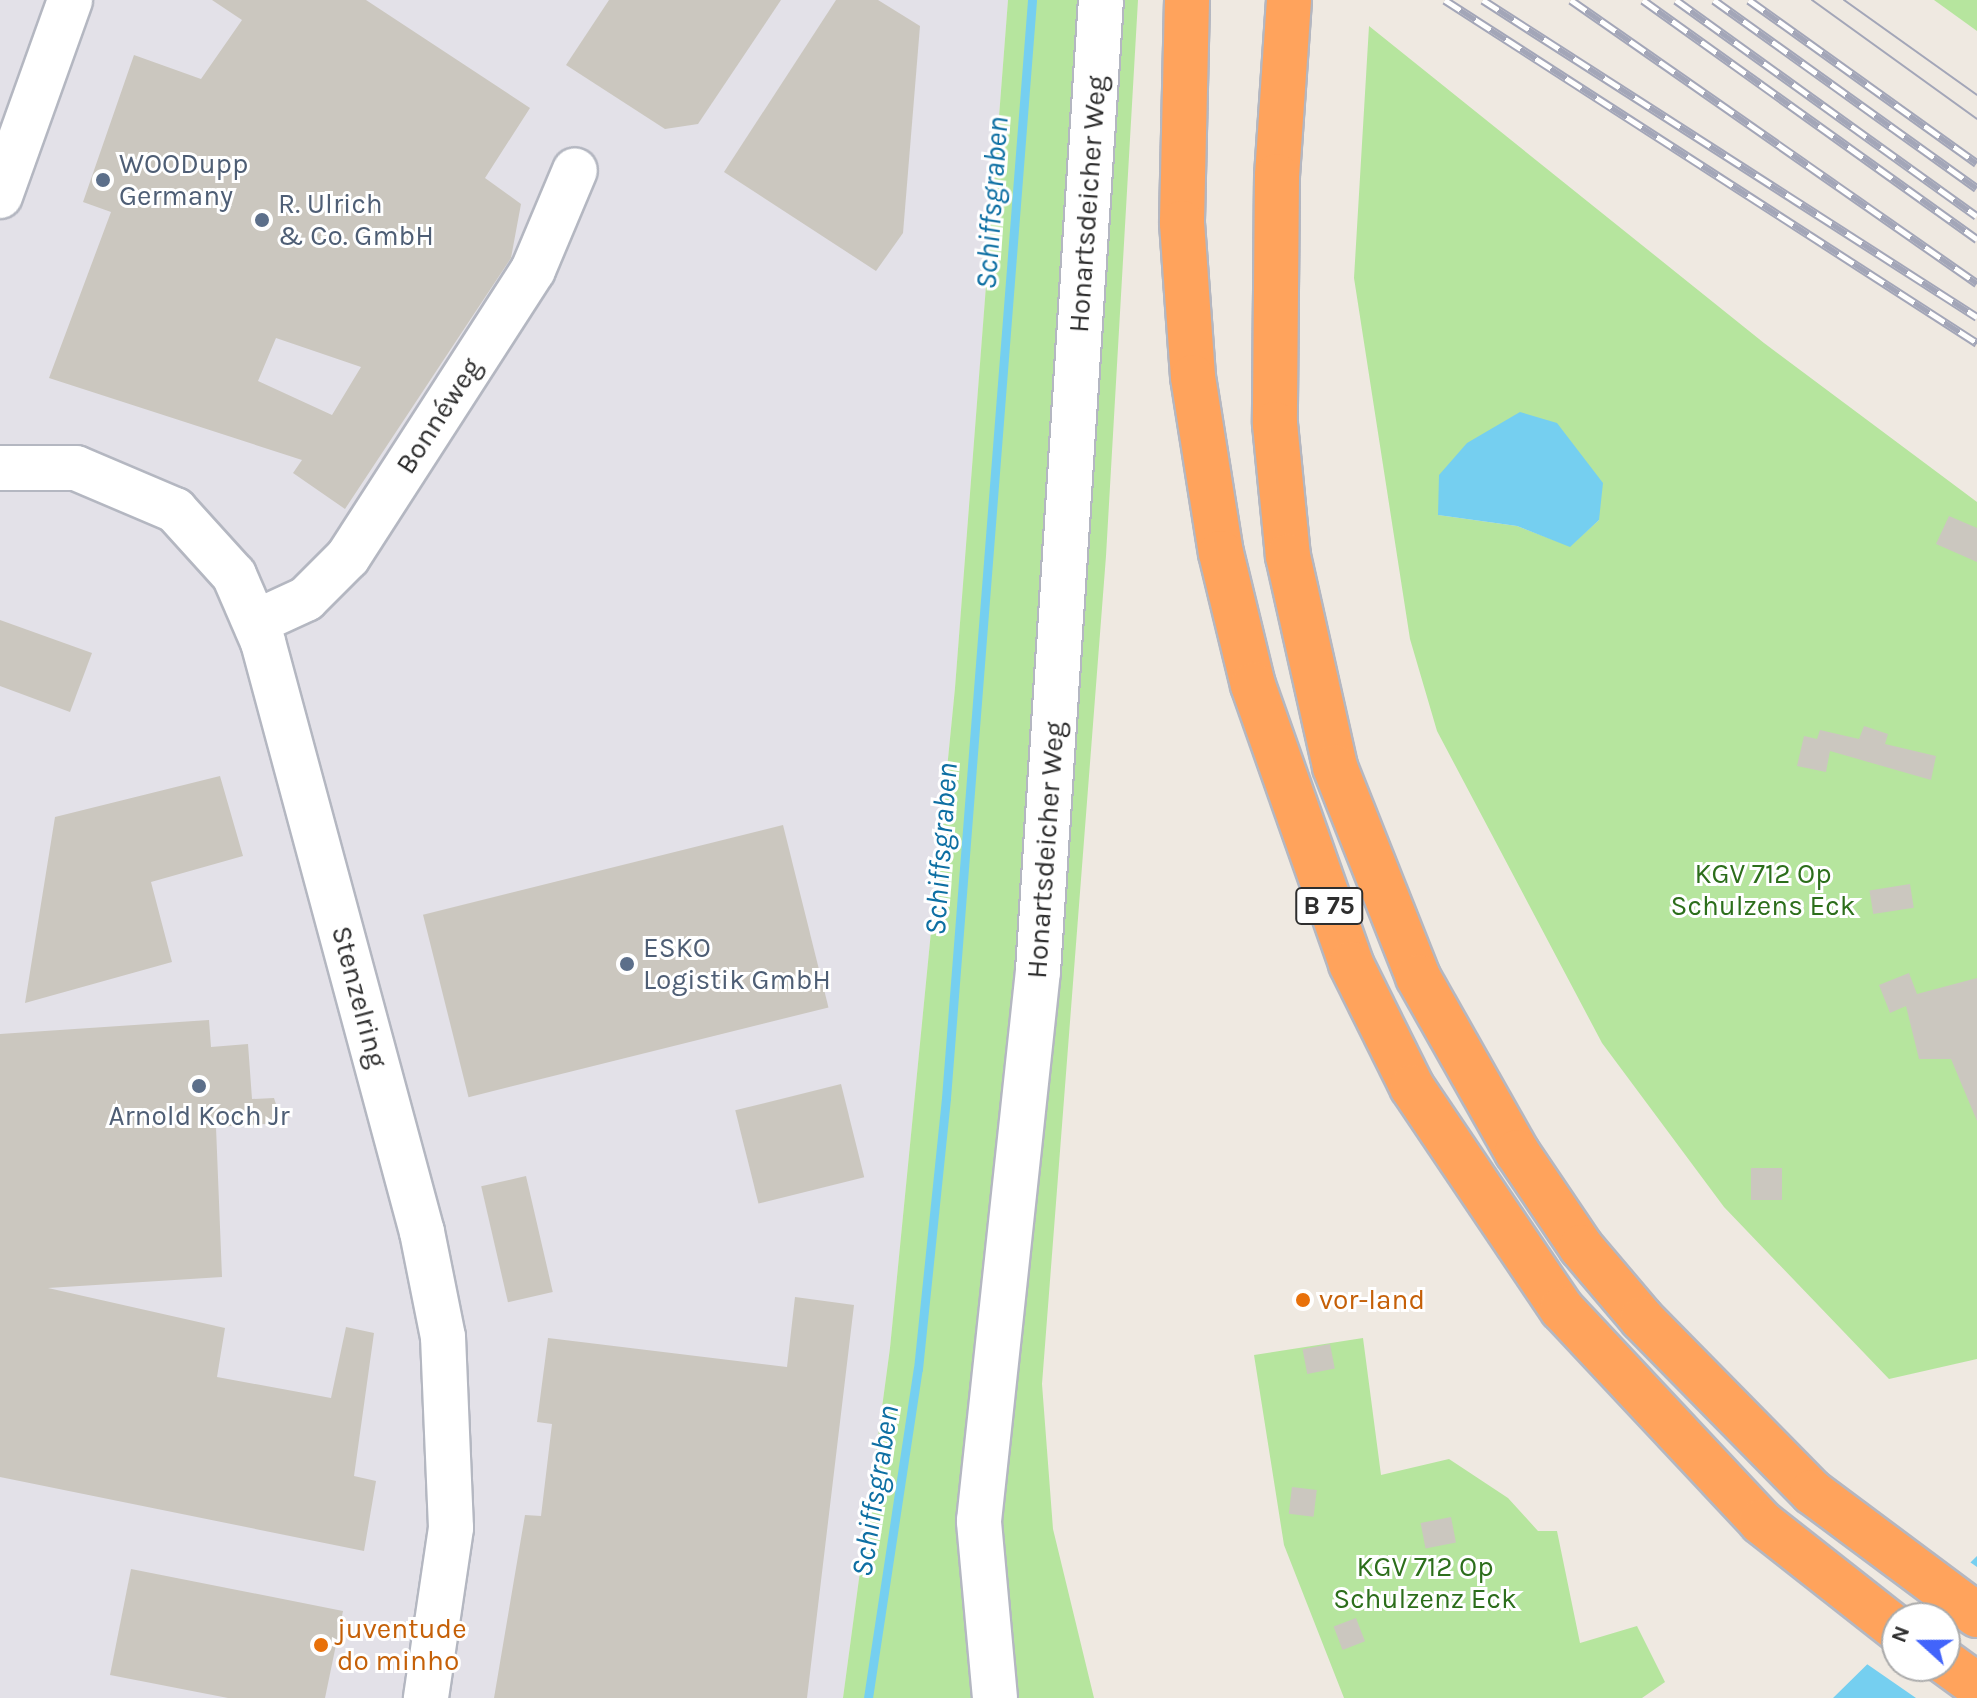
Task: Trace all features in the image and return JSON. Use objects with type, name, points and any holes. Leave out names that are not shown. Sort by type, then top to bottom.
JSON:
[{"type":"highway","name":"B 75","points":[[1187,0],[1182,223],[1193,377],[1221,553],[1253,685],[1351,964],[1412,1087],[1562,1309],[1689,1453],[1857,1601],[1881,1618]]},
{"type":"highway","name":"B 75","points":[[1289,0],[1277,176],[1275,424],[1288,556],[1335,767],[1365,853],[1468,1071],[1581,1247],[1722,1407],[1894,1556],[1977,1615]]},
{"type":"street","points":[[0,196],[70,0]]},
{"type":"street","name":"Honartsdeicher Weg","points":[[995,1698],[979,1521],[1038,971],[1101,0]]},
{"type":"street","name":"Bonnéweg","points":[[256,622],[306,599],[348,557],[533,270],[575,170]]},
{"type":"street","name":"Stenzelring","points":[[0,468],[76,468],[151,495],[217,552],[256,622],[422,1232],[443,1337],[451,1528],[426,1698]]},
{"type":"shaded area","points":[[0,0],[1008,0],[955,688],[890,1348],[843,1698],[0,1698]]},
{"type":"green space","points":[[1008,0],[1138,0],[1106,556],[1042,1384],[1053,1529],[1094,1698],[843,1698],[890,1348],[955,688]]},
{"type":"green space","points":[[1934,0],[1977,0],[1977,31]]},
{"type":"green space","name":"KGV 712 Op Schulzens Eck","points":[[1369,26],[1764,343],[1977,502],[1977,1359],[1889,1379],[1724,1207],[1602,1043],[1437,731],[1410,639],[1354,278]],"holes":[[[1438,515],[1599,520],[1570,546],[1517,526]]]},
{"type":"green space","name":"KGV 712 Op Schulzenz Eck","points":[[1363,1338],[1381,1475],[1449,1459],[1508,1498],[1538,1531],[1557,1531],[1580,1643],[1637,1626],[1665,1682],[1642,1698],[1344,1698],[1284,1545],[1254,1355]]},
{"type":"water","points":[[1520,412],[1557,423],[1603,483],[1599,520],[1570,547],[1517,526],[1438,515],[1439,475],[1467,443]]},
{"type":"water","points":[[1977,1556],[1977,1656],[1961,1676],[1961,1602],[1930,1602]]},
{"type":"water","points":[[1881,1651],[1881,1682],[1956,1682],[1943,1698],[1833,1698]]},
{"type":"pier","points":[[1967,1560],[1977,1567],[1977,1662],[1961,1682],[1961,1602],[1926,1602]]},
{"type":"pier","points":[[1881,1646],[1881,1674],[1864,1662]]},
{"type":"pier","points":[[1893,1682],[1961,1682],[1948,1698],[1916,1698]]},
{"type":"building","points":[[212,0],[366,0],[530,108],[485,178],[521,204],[511,258],[345,509],[293,473],[302,460],[49,378],[111,212],[83,202],[134,55],[201,79],[242,20]],"holes":[[[276,338],[361,367],[332,415],[258,381]]]},
{"type":"building","points":[[609,0],[781,0],[698,124],[665,129],[566,65]]},
{"type":"building","points":[[836,0],[878,0],[920,26],[903,233],[876,271],[724,172]]},
{"type":"building","points":[[1949,516],[1977,528],[1977,562],[1936,544]]},
{"type":"building","points":[[0,620],[92,653],[70,712],[0,686]]},
{"type":"building","points":[[1864,726],[1888,734],[1885,744],[1936,756],[1931,780],[1830,751],[1826,772],[1797,766],[1804,736],[1817,739],[1820,730],[1859,739]]},
{"type":"building","points":[[220,776],[243,856],[151,882],[172,962],[25,1003],[55,817]]},
{"type":"building","name":"ESKO Logistik GmbH","points":[[783,825],[828,1007],[469,1097],[423,915]]},
{"type":"building","points":[[1910,884],[1914,908],[1873,914],[1870,890]]},
{"type":"building","points":[[1909,973],[1917,994],[1977,978],[1977,1121],[1951,1059],[1919,1059],[1906,1006],[1890,1013],[1879,985]]},
{"type":"building","points":[[209,1020],[211,1047],[248,1044],[252,1099],[274,1098],[282,1123],[216,1127],[222,1277],[48,1288],[225,1328],[217,1377],[331,1398],[346,1327],[374,1333],[354,1476],[376,1481],[364,1551],[0,1477],[0,1034]]},
{"type":"building","points":[[841,1084],[864,1177],[758,1204],[735,1110]]},
{"type":"building","points":[[1751,1168],[1782,1168],[1782,1200],[1751,1200]]},
{"type":"building","points":[[526,1176],[553,1292],[508,1302],[481,1186]]},
{"type":"building","points":[[795,1297],[854,1305],[807,1698],[494,1698],[525,1515],[541,1516],[552,1424],[537,1422],[548,1338],[787,1367]]},
{"type":"building","points":[[1330,1344],[1335,1369],[1307,1374],[1303,1349]]},
{"type":"building","points":[[1292,1487],[1317,1490],[1314,1517],[1289,1514]]},
{"type":"building","points":[[1451,1517],[1456,1543],[1426,1548],[1421,1523]]},
{"type":"building","points":[[131,1569],[343,1611],[325,1698],[228,1698],[110,1675]]},
{"type":"building","points":[[1356,1618],[1365,1641],[1343,1650],[1334,1627]]},
{"type":"waterway","name":"Schiffsgraben","points":[[868,1698],[918,1369],[946,1098],[1032,0]]},
{"type":"tram line","points":[[1812,0],[1977,119]]},
{"type":"tram line","points":[[1844,0],[1977,95]]},
{"type":"railway","points":[[1445,0],[1977,343]]},
{"type":"railway","points":[[1483,0],[1977,317]]},
{"type":"railway","points":[[1571,0],[1977,283]]},
{"type":"railway","points":[[1643,0],[1977,239]]},
{"type":"railway","points":[[1676,0],[1977,216]]},
{"type":"railway","points":[[1714,0],[1977,188]]},
{"type":"railway","points":[[1749,0],[1977,163]]},
{"type":"place","name":"WOODupp Germany","points":[[103,180]]},
{"type":"place","name":"R. Ulrich & Co. GmbH","points":[[262,220]]},
{"type":"place","name":"ESKO Logistik GmbH","points":[[627,964]]},
{"type":"place","name":"Arnold Koch Jr","points":[[199,1086]]},
{"type":"place","name":"vor-land","points":[[1303,1300]]},
{"type":"place","name":"juventude do minho","points":[[321,1645]]}]
